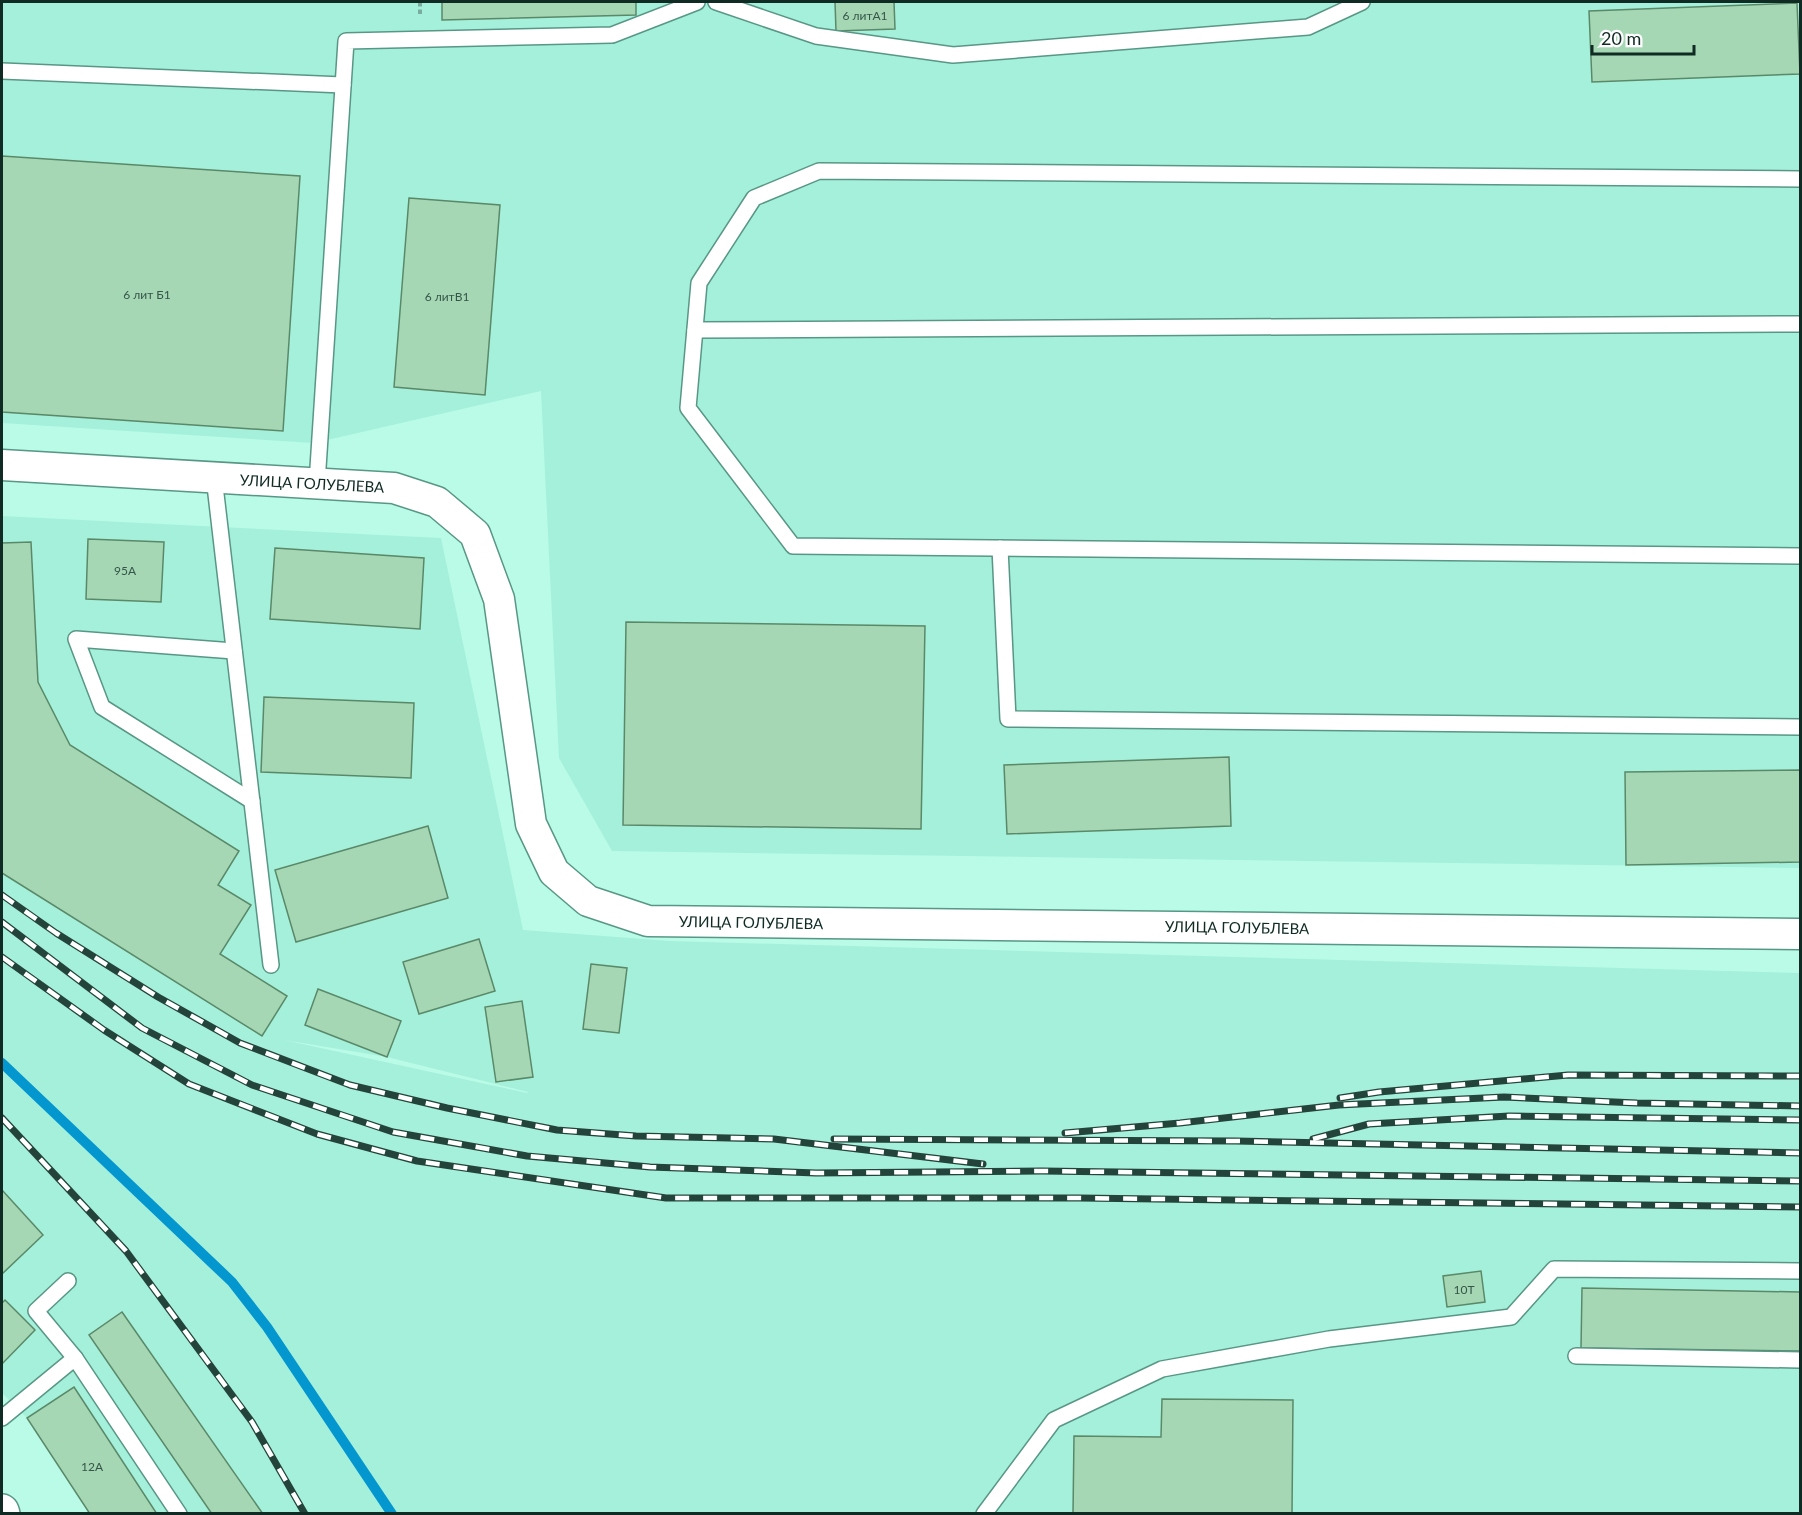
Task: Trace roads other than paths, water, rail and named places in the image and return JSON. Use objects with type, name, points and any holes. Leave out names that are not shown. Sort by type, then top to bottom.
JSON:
[{"type":"street","name":"УЛИЦА ГОЛУБЛЕВА","points":[[2,465],[394,488],[437,502],[476,534],[500,599],[531,824],[554,872],[588,902],[648,921],[1800,934]]},
{"type":"lane","points":[[316,483],[346,41],[612,35],[697,2]]},
{"type":"lane","points":[[717,2],[816,36],[953,55],[1308,27],[1362,2]]},
{"type":"lane","points":[[2,71],[343,85]]},
{"type":"lane","points":[[1800,179],[819,171],[754,198],[699,283],[688,408],[793,546],[1800,556]]},
{"type":"lane","points":[[695,330],[1800,324]]},
{"type":"lane","points":[[214,477],[271,965]]},
{"type":"lane","points":[[1000,548],[1008,719],[1800,727]]},
{"type":"lane","points":[[234,651],[76,639],[102,706],[252,801]]},
{"type":"lane","points":[[984,1514],[1054,1420],[1162,1369],[1329,1340],[1511,1317],[1554,1269],[1800,1271]]},
{"type":"lane","points":[[68,1281],[36,1311],[75,1358],[179,1514]]},
{"type":"lane","points":[[1576,1356],[1800,1360]]},
{"type":"lane","points":[[2,1418],[75,1358]]},
{"type":"waterway","points":[[2,1063],[232,1282],[267,1327],[392,1514]]},
{"type":"railway","points":[[2,895],[56,933],[158,997],[240,1043],[350,1085],[447,1108],[557,1130],[636,1136],[774,1139],[983,1164]]},
{"type":"railway","points":[[2,922],[142,1028],[252,1085],[393,1132],[527,1156],[650,1167],[816,1173],[1042,1171],[1800,1181]]},
{"type":"railway","points":[[2,957],[104,1030],[189,1084],[317,1134],[417,1161],[666,1198],[1079,1198],[1800,1207]]},
{"type":"railway","points":[[1340,1098],[1379,1092],[1568,1075],[1800,1076]]},
{"type":"railway","points":[[1065,1133],[1339,1105],[1504,1097],[1637,1103],[1800,1106]]},
{"type":"railway","points":[[1313,1139],[1369,1124],[1509,1116],[1800,1120]]},
{"type":"railway","points":[[2,1118],[126,1251],[252,1422],[305,1514]]},
{"type":"railway","points":[[834,1139],[1236,1141],[1800,1153]]}]
